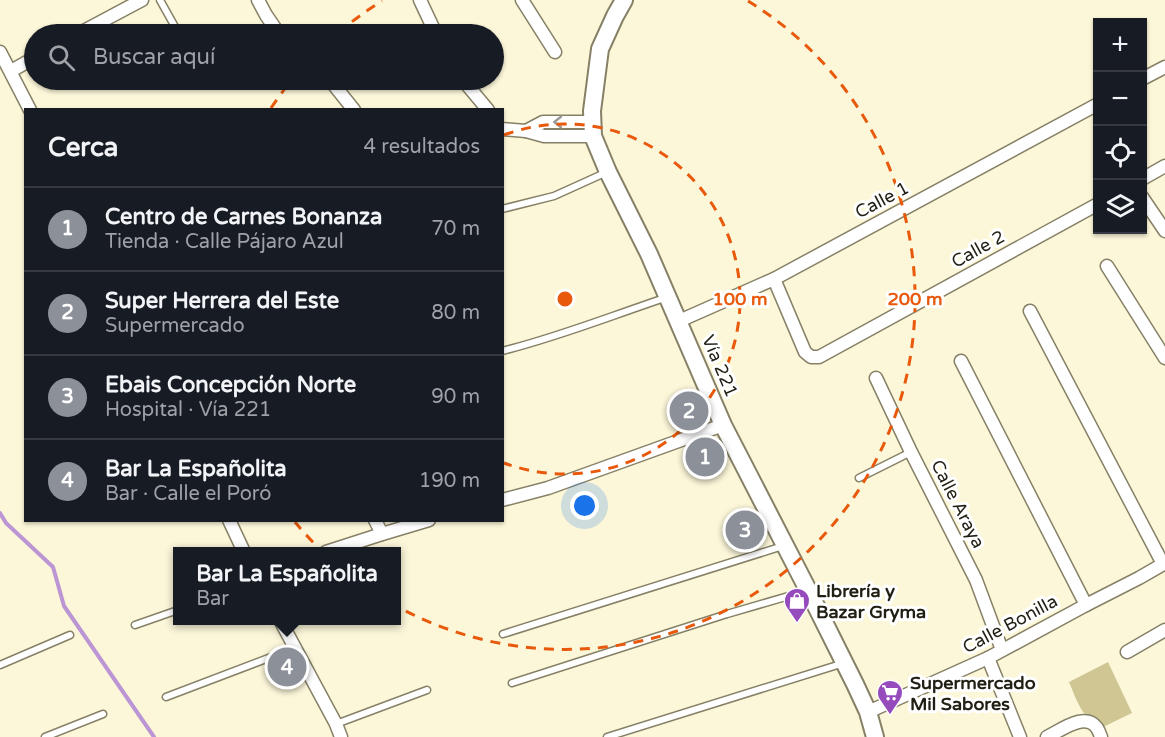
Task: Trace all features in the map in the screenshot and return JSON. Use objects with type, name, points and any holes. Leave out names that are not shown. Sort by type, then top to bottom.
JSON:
[{"type":"main road","name":"Vía 221","points":[[624,0],[600,49],[592,111],[593,129],[608,172],[669,297],[723,425],[868,712],[875,737]]},
{"type":"street","points":[[97,24],[142,0]]},
{"type":"street","points":[[258,0],[272,24]]},
{"type":"street","points":[[420,0],[431,24]]},
{"type":"street","points":[[522,0],[555,52]]},
{"type":"street","points":[[0,52],[29,108]]},
{"type":"street","points":[[11,71],[24,64]]},
{"type":"street","points":[[1147,77],[1165,67]]},
{"type":"street","points":[[338,90],[352,108]]},
{"type":"street","points":[[471,90],[486,108]]},
{"type":"street","name":"Calle 1","points":[[679,321],[774,279],[1093,107]]},
{"type":"street","points":[[504,128],[544,136],[593,129]]},
{"type":"street","points":[[1147,177],[1165,166]]},
{"type":"street","points":[[1147,203],[1165,231]]},
{"type":"street","name":"Calle 2","points":[[774,279],[805,352],[812,357],[819,357],[1093,207]]},
{"type":"street","points":[[1107,266],[1165,358]]},
{"type":"street","points":[[1030,311],[1164,563]]},
{"type":"street","points":[[961,361],[1086,605]]},
{"type":"street","name":"Calle Araya","points":[[876,378],[976,580],[1002,650]]},
{"type":"street","points":[[504,499],[548,488],[723,425]]},
{"type":"street","points":[[230,522],[242,547]]},
{"type":"street","points":[[376,522],[382,534]]},
{"type":"street","points":[[342,547],[422,522]]},
{"type":"street","name":"Calle Bonilla","points":[[868,712],[1002,650],[1164,563]]},
{"type":"street","points":[[282,625],[341,737]]},
{"type":"street","points":[[1127,652],[1165,630]]},
{"type":"street","points":[[988,657],[1020,737]]},
{"type":"street","points":[[1047,737],[1080,721],[1088,721],[1096,726],[1101,737]]},
{"type":"lane","points":[[160,0],[173,24]]},
{"type":"lane","points":[[504,208],[554,196],[608,172]]},
{"type":"lane","points":[[504,351],[528,345],[669,297]]},
{"type":"lane","points":[[859,478],[911,452]]},
{"type":"lane","points":[[503,634],[785,546]]},
{"type":"lane","points":[[512,683],[808,590]]},
{"type":"lane","points":[[135,625],[173,611]]},
{"type":"lane","points":[[0,665],[70,635]]},
{"type":"lane","points":[[166,697],[295,648]]},
{"type":"lane","points":[[608,737],[844,663]]},
{"type":"lane","points":[[336,724],[427,690]]},
{"type":"lane","points":[[45,737],[103,714]]},
{"type":"shaded area","points":[[1108,662],[1132,713],[1103,727],[1083,712],[1069,682]]},
{"type":"waterway","points":[[0,513],[6,523],[53,567],[64,606],[154,737]]},
{"type":"place","name":"Super Herrera del Este","points":[[689,411]]},
{"type":"place","name":"Centro de Carnes Bonanza","points":[[705,457]]},
{"type":"place","name":"Ebais Concepción Norte","points":[[745,530]]},
{"type":"place","name":"Librería y Bazar Gryma","points":[[797,624]]},
{"type":"place","name":"Bar La Españolita","points":[[287,667]]},
{"type":"place","name":"Supermercado Mil Sabores","points":[[890,716]]}]
